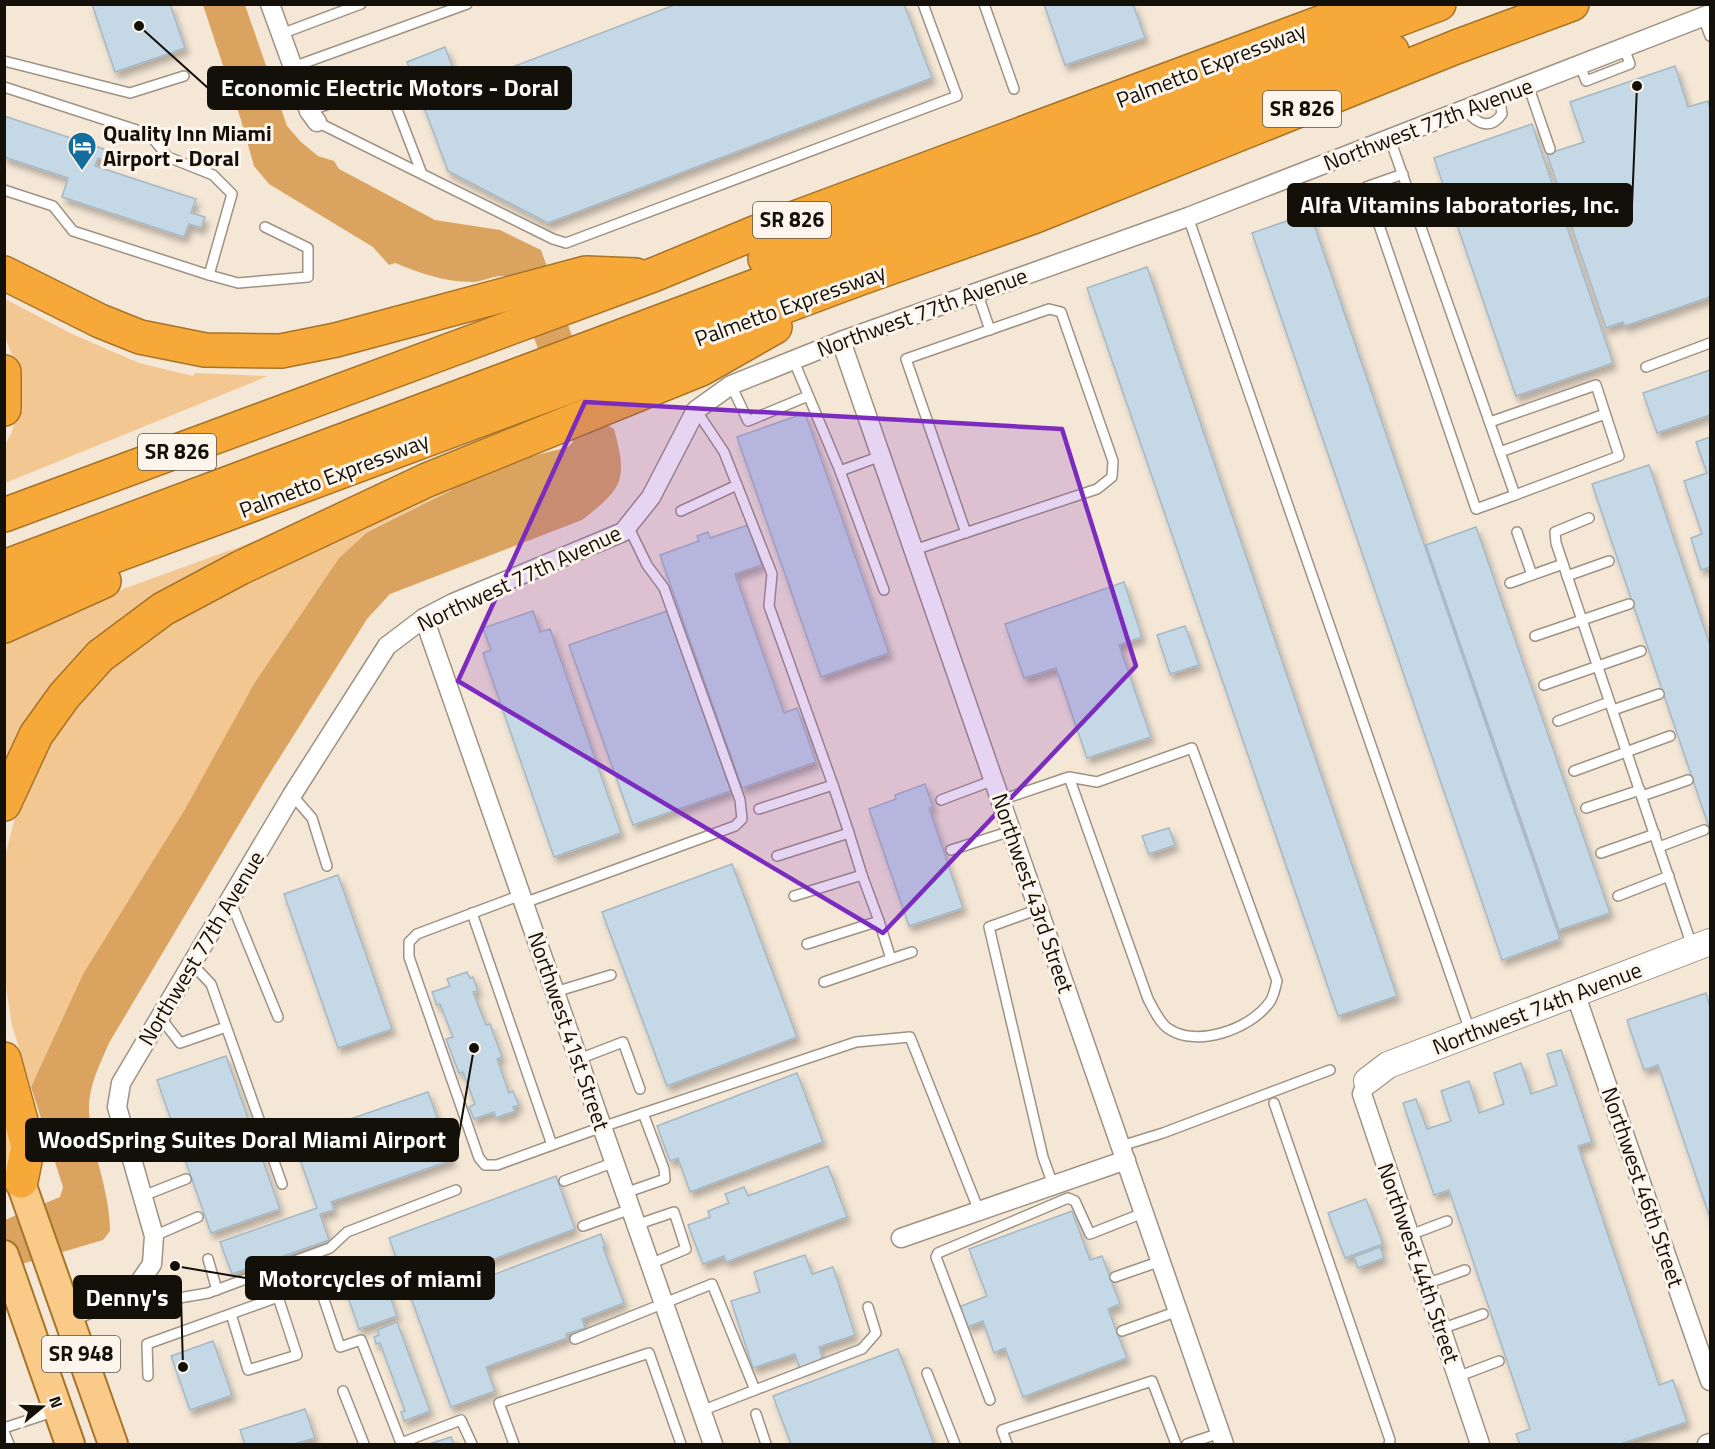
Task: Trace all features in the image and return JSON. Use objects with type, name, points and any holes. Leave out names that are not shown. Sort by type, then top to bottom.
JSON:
[{"type":"highway","name":"Palmetto Expressway","points":[[4,597],[276,497],[557,337],[586,273],[653,275],[757,232],[1371,4]]},
{"type":"highway","points":[[4,567],[557,337],[597,312],[811,240],[1439,4]]},
{"type":"highway","points":[[4,542],[557,337],[1293,85],[1518,4]]},
{"type":"highway","name":"Palmetto Expressway","points":[[4,515],[557,337],[861,278],[1034,217],[1456,47],[1572,4]]},
{"type":"highway","points":[[4,273],[100,321],[130,333],[173,345],[205,350],[281,351],[336,340],[513,293],[557,337]]},
{"type":"highway","points":[[4,804],[36,735],[64,696],[100,656],[154,615],[225,575],[453,468],[700,369],[861,278]]},
{"type":"highway","points":[[4,372],[4,408]]},
{"type":"highway","points":[[4,626],[73,596],[276,497]]},
{"type":"highway","points":[[4,1059],[28,1146],[21,1181]]},
{"type":"main road","points":[[4,1135],[21,1181]]},
{"type":"main road","name":"SR 948","points":[[21,1181],[113,1444]]},
{"type":"main road","name":"SR 948","points":[[8,1266],[70,1444]]},
{"type":"street","points":[[270,4],[292,67],[313,116]]},
{"type":"street","name":"Northwest 77th Avenue","points":[[135,1289],[152,1264],[154,1236],[117,1107],[122,1083],[292,795],[387,646],[424,618],[623,532],[651,497],[696,410],[731,385],[841,341],[1188,216],[1707,16]]},
{"type":"street","name":"Northwest 43rd Street","points":[[841,341],[1222,1439]]},
{"type":"street","name":"Northwest 41st Street","points":[[424,618],[713,1444]]},
{"type":"street","name":"Northwest 74th Avenue","points":[[1367,1081],[1388,1065],[1702,945]]},
{"type":"street","name":"Northwest 46th Street","points":[[1575,993],[1710,1381]]},
{"type":"street","name":"Northwest 44th Street","points":[[1367,1081],[1362,1094],[1480,1444]]},
{"type":"street","points":[[901,1238],[1053,1185],[1124,1153]]},
{"type":"street","points":[[68,1318],[135,1289]]},
{"type":"lane","points":[[282,34],[361,4]]},
{"type":"lane","points":[[292,67],[467,4]]},
{"type":"lane","points":[[313,116],[552,239],[573,241],[957,96],[923,4]]},
{"type":"lane","points":[[984,4],[1014,89]]},
{"type":"lane","points":[[1707,16],[1710,36]]},
{"type":"lane","points":[[4,61],[130,93],[184,76]]},
{"type":"lane","points":[[313,116],[387,83],[422,174]]},
{"type":"lane","points":[[1528,85],[1550,148]]},
{"type":"lane","points":[[4,87],[148,134],[168,158],[213,175],[232,194],[209,275]]},
{"type":"lane","points":[[1390,139],[1515,495]]},
{"type":"lane","points":[[1403,174],[1366,187],[1476,509],[1619,456],[1596,385],[1490,422]]},
{"type":"lane","points":[[4,190],[53,206],[73,231],[209,275],[238,282],[308,277],[308,248],[265,227]]},
{"type":"lane","points":[[1188,216],[1470,1033]]},
{"type":"lane","points":[[977,292],[990,330]]},
{"type":"lane","points":[[914,550],[966,533],[1097,489],[1112,477],[1113,461],[1061,312],[1048,309],[906,359],[966,533]]},
{"type":"lane","points":[[1646,367],[1710,343]]},
{"type":"lane","points":[[793,359],[840,471],[884,590]]},
{"type":"lane","points":[[731,385],[748,422],[808,396]]},
{"type":"lane","points":[[696,410],[724,452],[772,574],[770,606],[891,959]]},
{"type":"lane","points":[[1500,452],[1605,414]]},
{"type":"lane","points":[[840,471],[881,456]]},
{"type":"lane","points":[[681,511],[737,485]]},
{"type":"lane","points":[[1589,518],[1555,532],[1563,564],[1669,876],[1702,945]]},
{"type":"lane","points":[[628,526],[647,565],[664,588],[740,800],[742,819],[735,826],[522,899],[472,913],[417,934],[409,942],[408,957],[481,1162],[491,1166],[497,1165],[602,1127],[856,1042],[910,1037],[979,1211]]},
{"type":"lane","points":[[1517,532],[1532,575]]},
{"type":"lane","points":[[1567,576],[1609,561]]},
{"type":"lane","points":[[1510,583],[1563,564]]},
{"type":"lane","points":[[1535,636],[1629,604]]},
{"type":"lane","points":[[1544,685],[1641,651]]},
{"type":"lane","points":[[1558,721],[1659,694]]},
{"type":"lane","points":[[1574,771],[1670,736]]},
{"type":"lane","points":[[1001,800],[1069,777],[1098,782],[1192,748],[1277,981],[1271,1001],[1258,1015],[1240,1026],[1206,1036],[1187,1038],[1167,1029],[1148,999],[1069,777]]},
{"type":"lane","points":[[941,800],[994,780]]},
{"type":"lane","points":[[1586,808],[1688,780]]},
{"type":"lane","points":[[759,809],[833,785]]},
{"type":"lane","points":[[292,795],[312,818],[327,866]]},
{"type":"lane","points":[[1659,847],[1704,830]]},
{"type":"lane","points":[[951,850],[1011,831]]},
{"type":"lane","points":[[777,856],[849,833]]},
{"type":"lane","points":[[1601,853],[1654,834]]},
{"type":"lane","points":[[794,896],[862,874]]},
{"type":"lane","points":[[1618,896],[1669,876]]},
{"type":"lane","points":[[230,900],[278,1017]]},
{"type":"lane","points":[[1039,909],[989,927],[1043,1157],[1053,1185]]},
{"type":"lane","points":[[472,913],[552,1145]]},
{"type":"lane","points":[[807,944],[879,921]]},
{"type":"lane","points":[[824,982],[912,952]]},
{"type":"lane","points":[[192,964],[211,984],[282,1184]]},
{"type":"lane","points":[[555,992],[611,975]]},
{"type":"lane","points":[[160,1017],[180,1043],[226,1027]]},
{"type":"lane","points":[[579,1059],[623,1042],[640,1089]]},
{"type":"lane","points":[[1124,1153],[1163,1133],[1330,1070]]},
{"type":"lane","points":[[1274,1103],[1390,1440],[1389,1444]]},
{"type":"lane","points":[[583,1226],[631,1209],[665,1179],[664,1169],[643,1113]]},
{"type":"lane","points":[[132,1159],[175,1144]]},
{"type":"lane","points":[[564,1181],[615,1162]]},
{"type":"lane","points":[[143,1196],[186,1179]]},
{"type":"lane","points":[[135,1289],[154,1296],[179,1298],[217,1290],[330,1248],[346,1232],[456,1190]]},
{"type":"lane","points":[[990,1400],[936,1257],[938,1253],[1068,1198],[1075,1201],[1090,1234],[1143,1213]]},
{"type":"lane","points":[[631,1209],[674,1212],[686,1249],[650,1264]]},
{"type":"lane","points":[[154,1236],[198,1217]]},
{"type":"lane","points":[[1410,1235],[1447,1221]]},
{"type":"lane","points":[[208,1259],[217,1290]]},
{"type":"lane","points":[[1115,1277],[1161,1261]]},
{"type":"lane","points":[[1426,1284],[1465,1270]]},
{"type":"lane","points":[[576,1340],[712,1284],[754,1390]]},
{"type":"lane","points":[[322,1294],[340,1347],[361,1340],[399,1444],[461,1420],[472,1444]]},
{"type":"lane","points":[[148,1376],[147,1344],[278,1297],[297,1355],[248,1371],[231,1314]]},
{"type":"lane","points":[[701,1411],[862,1349],[876,1333],[868,1307]]},
{"type":"lane","points":[[1122,1331],[1178,1311]]},
{"type":"lane","points":[[1441,1329],[1483,1314]]},
{"type":"lane","points":[[514,1444],[499,1402],[649,1353],[681,1444]]},
{"type":"lane","points":[[1457,1377],[1499,1361]]},
{"type":"lane","points":[[927,1373],[955,1444]]},
{"type":"lane","points":[[1007,1444],[1002,1430],[1152,1381],[1176,1444]]},
{"type":"lane","points":[[343,1391],[364,1444]]},
{"type":"lane","points":[[9,1444],[4,1430],[58,1410]]},
{"type":"lane","points":[[756,1414],[766,1444]]},
{"type":"lane","points":[[1187,1444],[1222,1439]]},
{"type":"highlighted area","points":[[585,402],[1062,429],[1136,666],[883,933],[458,681]]},
{"type":"shaded area","points":[[203,5],[245,5],[287,126],[318,156],[334,161],[339,169],[435,220],[500,230],[541,250],[603,422],[614,429],[621,460],[621,472],[614,491],[582,520],[390,594],[367,619],[263,784],[109,1043],[102,1059],[93,1084],[89,1111],[93,1141],[107,1201],[110,1231],[103,1240],[5,1269],[5,1220],[60,1197],[63,1187],[31,1087],[83,974],[185,809],[255,682],[339,558],[367,532],[450,491],[475,476],[506,464],[568,447],[573,442],[512,279],[503,276],[477,282],[462,282],[433,276],[395,263],[389,265],[373,247],[269,184],[254,166]]},
{"type":"shaded area","points":[[5,299],[72,334],[139,363],[193,376],[195,373],[268,376],[5,483],[4,447],[12,432],[19,397],[16,365],[5,337]]},
{"type":"shaded area","points":[[447,485],[450,491],[367,531],[339,558],[255,682],[185,809],[83,974],[31,1087],[12,1025],[5,981],[5,856],[20,798],[40,756],[99,675],[176,616]]},
{"type":"shaded area","points":[[269,536],[271,540],[165,594],[5,771],[5,638],[93,600]]},
{"type":"building","points":[[92,4],[170,4],[185,48],[115,72]]},
{"type":"building","points":[[677,4],[904,4],[932,78],[548,223],[448,171],[407,62],[445,47],[460,87]]},
{"type":"building","points":[[1044,4],[1133,4],[1145,38],[1065,65]]},
{"type":"building","points":[[1675,66],[1688,107],[1708,101],[1710,109],[1710,297],[1625,326],[1623,322],[1606,328],[1547,154],[1584,142],[1570,102]]},
{"type":"building","name":"Quality Inn Miami Airport - Doral","points":[[4,116],[107,150],[104,160],[98,158],[95,166],[196,199],[191,213],[205,217],[201,228],[189,224],[184,237],[62,197],[68,178],[4,157]]},
{"type":"building","points":[[1532,124],[1613,363],[1516,396],[1434,158]]},
{"type":"building","points":[[1310,213],[1560,939],[1502,960],[1252,233]]},
{"type":"building","points":[[1147,267],[1397,996],[1338,1016],[1087,288]]},
{"type":"building","points":[[1710,370],[1710,415],[1657,433],[1643,393]]},
{"type":"building","points":[[805,413],[889,653],[821,677],[737,437]]},
{"type":"building","points":[[1710,437],[1710,567],[1701,570],[1691,538],[1702,534],[1684,481],[1707,473],[1696,442]]},
{"type":"building","points":[[1649,465],[1710,645],[1710,830],[1592,484]]},
{"type":"building","points":[[748,525],[762,565],[735,574],[784,713],[797,708],[816,762],[742,788],[660,555],[699,541],[697,536],[708,532],[710,538]]},
{"type":"building","points":[[1476,527],[1610,913],[1559,930],[1426,545]]},
{"type":"building","points":[[1124,582],[1142,637],[1119,645],[1151,737],[1087,758],[1056,668],[1024,678],[1005,624]]},
{"type":"building","points":[[533,611],[540,632],[550,629],[621,833],[554,857],[483,653],[491,650],[483,628]]},
{"type":"building","points":[[667,611],[731,791],[633,825],[569,645]]},
{"type":"building","points":[[1185,626],[1199,665],[1170,674],[1157,635]]},
{"type":"building","points":[[925,784],[933,807],[929,808],[963,908],[909,926],[869,809],[896,799],[895,795]]},
{"type":"building","points":[[1169,828],[1175,845],[1149,854],[1142,836]]},
{"type":"building","points":[[732,864],[797,1037],[667,1086],[602,912]]},
{"type":"building","points":[[338,875],[392,1029],[338,1048],[284,894]]},
{"type":"building","points":[[467,972],[470,978],[473,977],[478,991],[473,992],[486,1025],[490,1024],[502,1057],[497,1059],[509,1093],[513,1091],[519,1105],[513,1107],[515,1111],[496,1118],[494,1112],[474,1119],[469,1107],[475,1104],[463,1072],[459,1073],[446,1039],[453,1037],[440,1004],[437,1005],[432,992],[450,986],[447,979]]},
{"type":"building","points":[[1706,993],[1710,1007],[1710,1218],[1658,1065],[1644,1070],[1627,1020]]},
{"type":"building","points":[[1561,1050],[1592,1142],[1578,1146],[1659,1385],[1673,1380],[1687,1422],[1620,1444],[1520,1444],[1516,1434],[1530,1429],[1449,1190],[1434,1195],[1403,1103],[1416,1099],[1427,1129],[1451,1121],[1441,1091],[1469,1081],[1479,1113],[1504,1104],[1494,1073],[1521,1063],[1531,1094],[1557,1085],[1547,1054]]},
{"type":"building","points":[[226,1056],[280,1209],[211,1233],[157,1080]]},
{"type":"building","points":[[797,1073],[823,1142],[690,1192],[678,1158],[670,1161],[657,1126]]},
{"type":"building","points":[[428,1092],[452,1160],[331,1202],[334,1210],[320,1214],[329,1240],[232,1274],[220,1242],[317,1208],[293,1139]]},
{"type":"building","points":[[828,1166],[847,1217],[726,1262],[724,1256],[703,1264],[688,1225],[710,1217],[708,1211],[729,1203],[725,1194],[744,1187],[748,1196]]},
{"type":"building","points":[[556,1176],[575,1229],[437,1280],[442,1294],[601,1234],[605,1246],[603,1247],[624,1303],[582,1319],[585,1328],[566,1334],[567,1338],[486,1367],[495,1391],[451,1407],[389,1238]]},
{"type":"building","points":[[1366,1199],[1383,1244],[1345,1258],[1328,1213]]},
{"type":"building","points":[[1072,1211],[1090,1260],[1102,1256],[1120,1304],[1108,1309],[1127,1358],[1023,1397],[1005,1348],[994,1353],[983,1321],[967,1327],[959,1307],[987,1296],[969,1249]]},
{"type":"building","points":[[1380,1247],[1384,1258],[1358,1268],[1354,1257]]},
{"type":"building","points":[[805,1255],[812,1274],[833,1267],[855,1335],[819,1347],[823,1361],[800,1369],[795,1354],[753,1368],[731,1301],[760,1292],[754,1272]]},
{"type":"building","points":[[378,1262],[397,1316],[359,1329],[345,1288],[335,1291],[331,1278]]},
{"type":"building","points":[[397,1322],[430,1411],[404,1421],[401,1412],[405,1411],[380,1343],[376,1344],[374,1337],[379,1335],[377,1330]]},
{"type":"building","points":[[213,1341],[232,1395],[190,1410],[171,1356]]},
{"type":"building","points":[[898,1349],[934,1444],[791,1444],[773,1396]]},
{"type":"building","points":[[305,1409],[315,1438],[294,1444],[245,1444],[240,1430]]},
{"type":"building","points":[[451,1437],[454,1444],[429,1444]]},
{"type":"place","name":"Economic Electric Motors - Doral","points":[[139,26]]},
{"type":"place","name":"Alfa Vitamins laboratories, Inc.","points":[[1637,86]]},
{"type":"place","name":"Quality Inn Miami Airport - Doral","points":[[82,172]]},
{"type":"place","name":"WoodSpring Suites Doral Miami Airport","points":[[474,1048]]},
{"type":"place","name":"Motorcycles of miami","points":[[175,1266]]},
{"type":"place","name":"Denny's","points":[[183,1367]]}]
